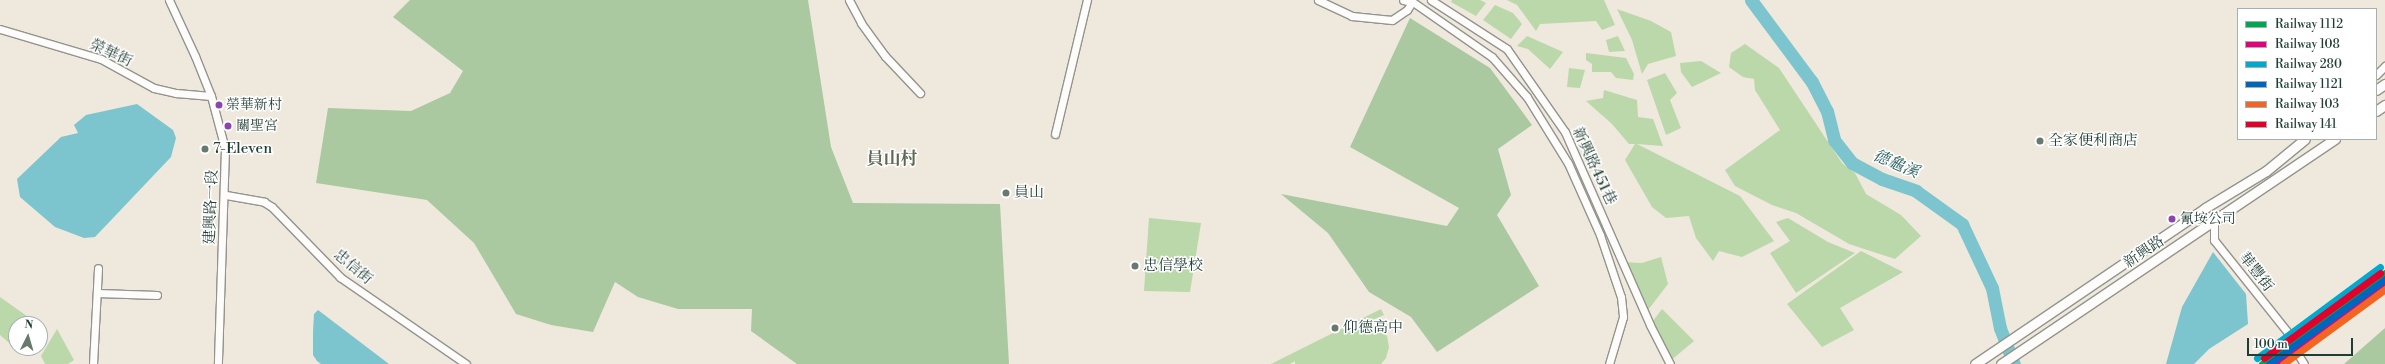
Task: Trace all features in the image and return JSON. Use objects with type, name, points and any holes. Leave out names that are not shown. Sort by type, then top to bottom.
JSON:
[{"type":"main road","points":[[2377,110],[2385,104]]},
{"type":"main road","name":"新興路","points":[[1975,364],[2017,334],[2266,171],[2304,140]]},
{"type":"main road","name":"新興路","points":[[2003,363],[2334,140]]},
{"type":"street","name":"建興路一段","points":[[169,0],[195,56],[211,96],[225,149],[226,196],[218,364]]},
{"type":"street","points":[[849,0],[861,23],[885,56],[920,93]]},
{"type":"street","points":[[1055,134],[1087,0]]},
{"type":"street","points":[[1318,0],[1352,16],[1392,20],[1407,10],[1411,1]]},
{"type":"street","points":[[1403,0],[1411,1],[1492,57],[1527,97],[1568,163],[1600,235],[1621,297],[1623,318],[1609,364]]},
{"type":"street","name":"新興路451巷","points":[[1431,0],[1507,49],[1565,132],[1591,186],[1647,319],[1670,364]]},
{"type":"street","name":"榮華街","points":[[0,29],[101,59],[154,88],[176,93],[211,96]]},
{"type":"street","points":[[2377,74],[2385,66]]},
{"type":"street","name":"忠信街","points":[[226,196],[264,202],[272,207],[340,276],[466,364]]},
{"type":"street","name":"華豐街","points":[[2214,222],[2214,240],[2289,334]]},
{"type":"street","points":[[93,364],[98,268]]},
{"type":"street","points":[[97,292],[157,295]]},
{"type":"street","points":[[2299,356],[2304,364]]},
{"type":"green space","points":[[410,0],[808,0],[831,147],[853,203],[1000,204],[1009,364],[797,364],[751,331],[752,309],[678,309],[638,297],[615,282],[593,332],[551,325],[516,314],[474,243],[427,200],[316,183],[328,108],[411,111],[450,93],[463,71],[393,17]]},
{"type":"green space","points":[[1452,0],[1480,0],[1486,3],[1476,16],[1451,2]]},
{"type":"green space","points":[[1507,0],[1604,0],[1615,25],[1602,30],[1596,21],[1540,24],[1536,31],[1517,5]]},
{"type":"green space","points":[[1495,5],[1513,13],[1522,24],[1511,39],[1483,20]]},
{"type":"green space","points":[[1617,9],[1651,21],[1671,32],[1676,56],[1648,64],[1642,74],[1632,40]]},
{"type":"green space","points":[[1410,18],[1490,68],[1532,125],[1498,149],[1511,195],[1497,215],[1539,286],[1437,352],[1411,317],[1369,292],[1328,233],[1281,194],[1447,226],[1459,208],[1350,147]]},
{"type":"green space","points":[[1527,36],[1563,52],[1550,69],[1528,49],[1517,46]]},
{"type":"green space","points":[[1618,36],[1625,51],[1609,52],[1606,40]]},
{"type":"green space","points":[[1745,44],[1779,68],[1842,163],[1855,173],[1866,194],[1901,215],[1921,236],[1895,259],[1849,244],[1796,213],[1772,205],[1735,186],[1725,170],[1780,130],[1755,90],[1754,79],[1743,77],[1729,67],[1731,53]]},
{"type":"green space","points":[[1586,53],[1626,58],[1634,74],[1633,80],[1616,78],[1611,72],[1592,72],[1592,64],[1586,60]]},
{"type":"green space","points":[[1701,61],[1721,73],[1692,87],[1681,72],[1680,63]]},
{"type":"green space","points":[[1569,68],[1585,70],[1580,88],[1567,87]]},
{"type":"green space","points":[[1665,73],[1677,93],[1670,100],[1681,128],[1666,135],[1647,80]]},
{"type":"green space","points":[[1604,90],[1637,100],[1638,117],[1653,119],[1663,146],[1637,144],[1740,196],[1774,241],[1742,257],[1719,251],[1713,261],[1696,238],[1689,216],[1666,218],[1652,207],[1625,160],[1635,144],[1629,144],[1612,124],[1586,101],[1603,98]]},
{"type":"green space","points":[[1149,218],[1201,223],[1190,292],[1144,291]]},
{"type":"green space","points":[[1788,218],[1828,242],[1855,253],[1796,293],[1770,253],[1790,241],[1776,222]]},
{"type":"green space","points":[[1861,251],[1903,272],[1840,308],[1854,330],[1822,347],[1787,304]]},
{"type":"green space","points":[[1661,257],[1668,284],[1645,314],[1622,262],[1642,263]]},
{"type":"green space","points":[[0,297],[27,316],[8,316],[8,342],[0,335]]},
{"type":"green space","points":[[1381,309],[1384,315],[1370,321],[1387,336],[1389,347],[1386,358],[1381,364],[1295,364],[1295,361],[1290,364],[1271,364]]},
{"type":"green space","points":[[1662,309],[1694,341],[1669,362],[1650,325]]},
{"type":"green space","points":[[2385,328],[2385,364],[2344,364]]},
{"type":"green space","points":[[57,329],[74,360],[68,364],[45,364],[41,356],[48,356],[48,344]]},
{"type":"water","points":[[137,104],[173,130],[176,138],[171,157],[95,237],[84,238],[55,227],[20,197],[17,179],[61,137],[78,133],[74,125],[86,115]]},
{"type":"water","points":[[2213,252],[2246,294],[2248,324],[2209,349],[2194,364],[2166,364],[2182,307]]},
{"type":"water","points":[[318,310],[389,364],[321,364],[317,361],[313,355],[313,332],[314,314]]},
{"type":"waterway","name":"德龜溪","points":[[1751,0],[1812,82],[1827,111],[1834,140],[1852,163],[1882,179],[1916,191],[1962,224],[1992,288],[2000,328],[2014,364]]},
{"type":"tunnel","points":[[2289,334],[2299,356]]},
{"type":"rail line","name":"280","points":[[2257,358],[2380,267]]},
{"type":"rail line","name":"141","points":[[2264,358],[2380,273]]},
{"type":"rail line","name":"1112","points":[[2262,364],[2385,273]]},
{"type":"rail line","name":"1121","points":[[2269,364],[2385,279]]},
{"type":"rail line","name":"108","points":[[2275,364],[2385,283]]},
{"type":"rail line","name":"103","points":[[2283,364],[2385,289]]},
{"type":"place","name":"榮華新村","points":[[219,105]]},
{"type":"place","name":"關聖宮","points":[[228,126]]},
{"type":"place","name":"全家便利商店","points":[[2040,141]]},
{"type":"place","name":"7-Eleven","points":[[205,149]]},
{"type":"place","name":"員山","points":[[1006,193]]},
{"type":"place","name":"氰垵公司","points":[[2172,219]]},
{"type":"place","name":"忠信學校","points":[[1135,266]]},
{"type":"place","name":"仰德高中","points":[[1335,328]]},
{"type":"district","name":"員山村","points":[[892,160]]}]
